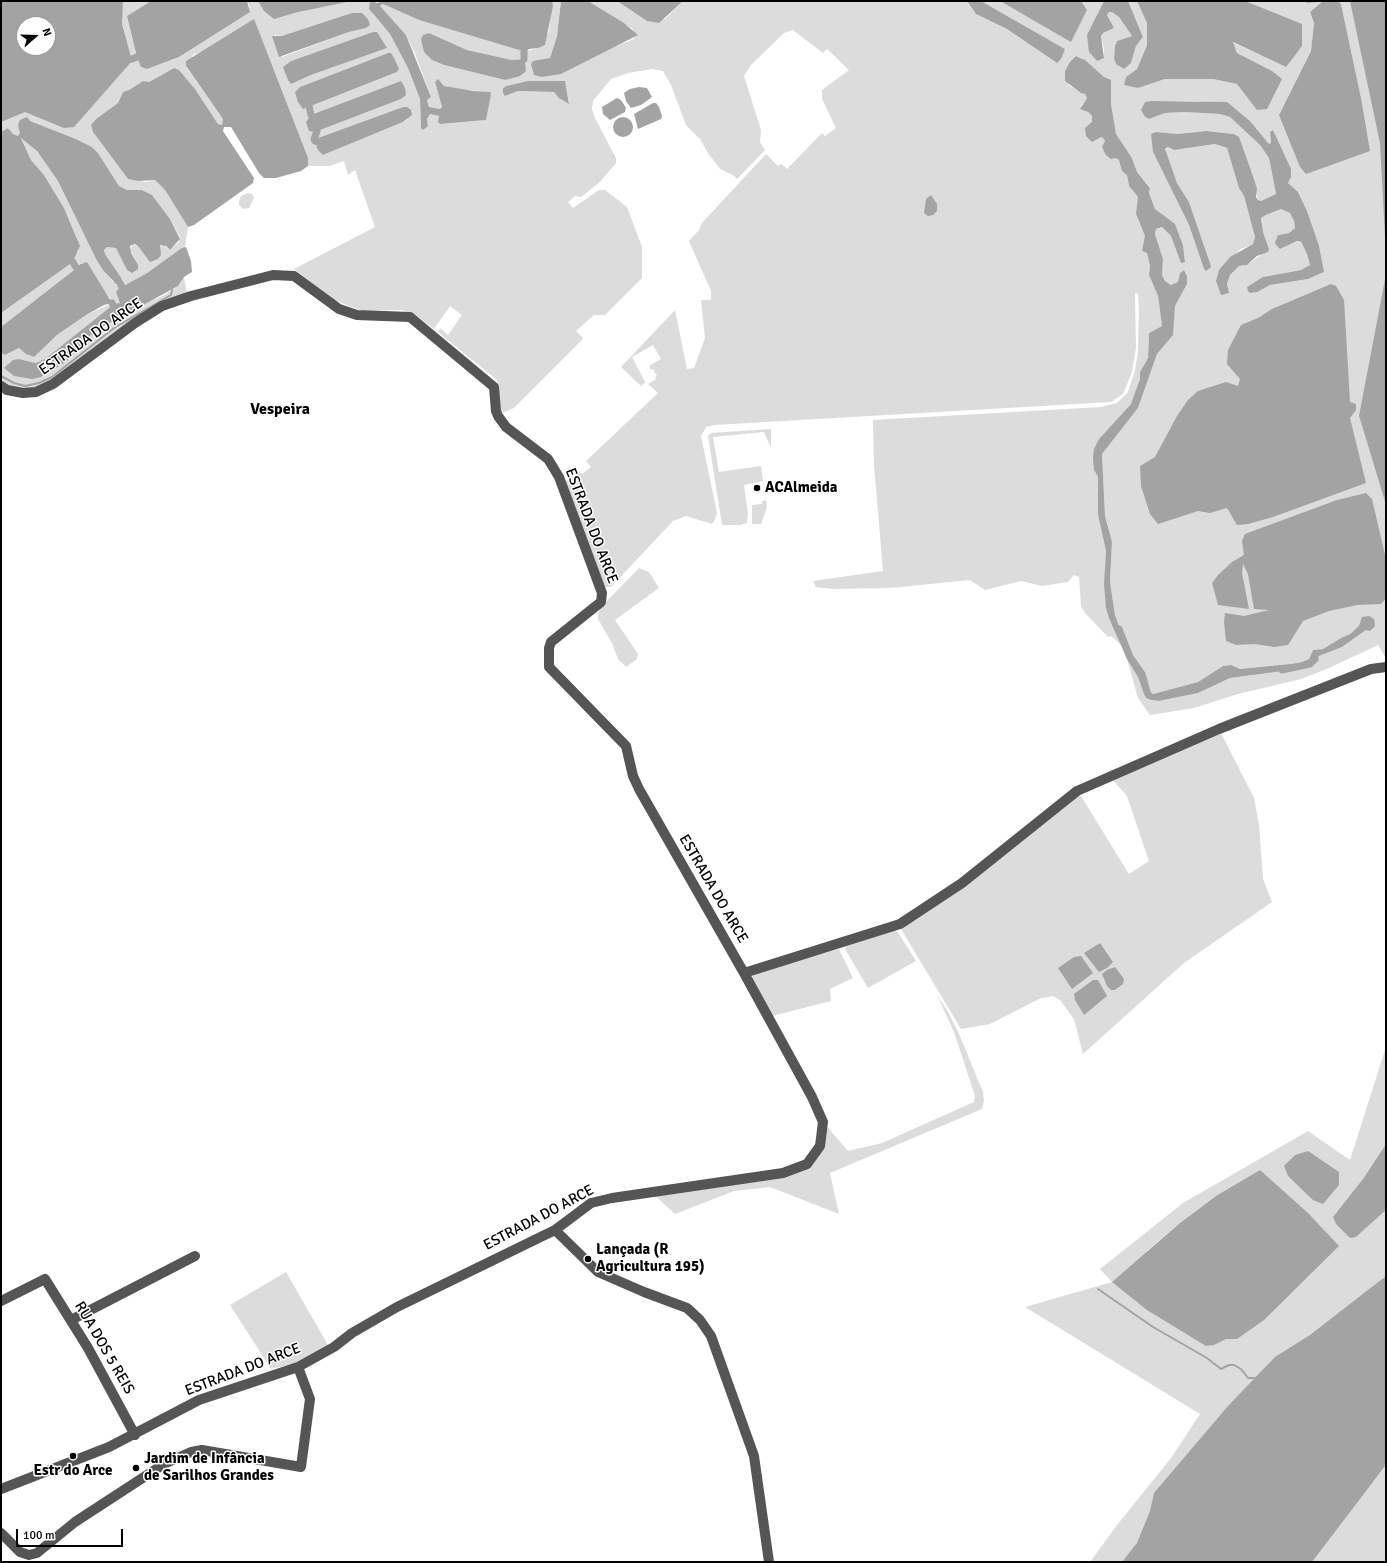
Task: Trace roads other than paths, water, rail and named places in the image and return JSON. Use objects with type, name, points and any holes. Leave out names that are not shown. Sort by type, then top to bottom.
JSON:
[{"type":"street","name":"ESTRADA DO ARCE","points":[[1,386],[23,393],[36,392],[52,384],[135,322],[162,306],[192,296],[274,275],[294,276],[340,309],[357,315],[410,317],[494,387],[496,411],[498,416],[506,427],[548,459],[558,477],[602,593],[601,602],[551,642],[549,648],[549,667],[626,746],[633,776],[639,789],[744,973],[812,1097],[823,1122],[820,1146],[807,1164],[783,1173],[612,1198],[591,1204],[555,1230],[397,1306],[352,1333],[334,1347],[298,1367],[199,1400],[109,1447],[1,1489]]},
{"type":"street","points":[[744,973],[900,924],[962,883],[1077,791],[1219,729],[1371,669],[1386,667]]},
{"type":"street","points":[[555,1230],[598,1272],[644,1292],[688,1308],[700,1320],[711,1336],[754,1456],[769,1562]]},
{"type":"street","points":[[71,1320],[195,1256]]},
{"type":"street","name":"RUA DOS 5 REIS","points":[[2,1300],[45,1278],[88,1348],[135,1434]]},
{"type":"street","points":[[1,1533],[20,1552],[29,1555],[37,1553],[75,1522],[164,1464],[191,1452],[202,1450],[301,1467],[310,1399],[298,1367]]},
{"type":"waterway","points":[[524,52],[524,59]]},
{"type":"waterway","points":[[132,59],[137,57]]},
{"type":"waterway","points":[[309,106],[311,115]]},
{"type":"waterway","points":[[315,141],[314,139],[317,131]]},
{"type":"waterway","points":[[73,262],[75,266]]},
{"type":"waterway","points":[[120,283],[122,287]]},
{"type":"waterway","points":[[1,376],[14,383],[25,386],[39,383],[52,377],[114,328],[171,295],[172,290]]},
{"type":"waterway","points":[[1119,629],[1130,657],[1142,674],[1147,692]]},
{"type":"waterway","points":[[1282,670],[1310,664],[1315,659]]},
{"type":"waterway","points":[[1098,1289],[1153,1327],[1207,1358],[1221,1369],[1229,1365],[1234,1365],[1241,1369],[1248,1378],[1255,1378]]},
{"type":"place","name":"ACAlmeida","points":[[757,488]]},
{"type":"place","name":"Lançada (R Agricultura 195)","points":[[588,1259]]},
{"type":"place","name":"Estr do Arce","points":[[73,1456]]},
{"type":"place","name":"Jardim de Infância de Sarilhos Grandes","points":[[136,1468]]},
{"type":"district","name":"Vespeira","points":[[280,410]]}]
